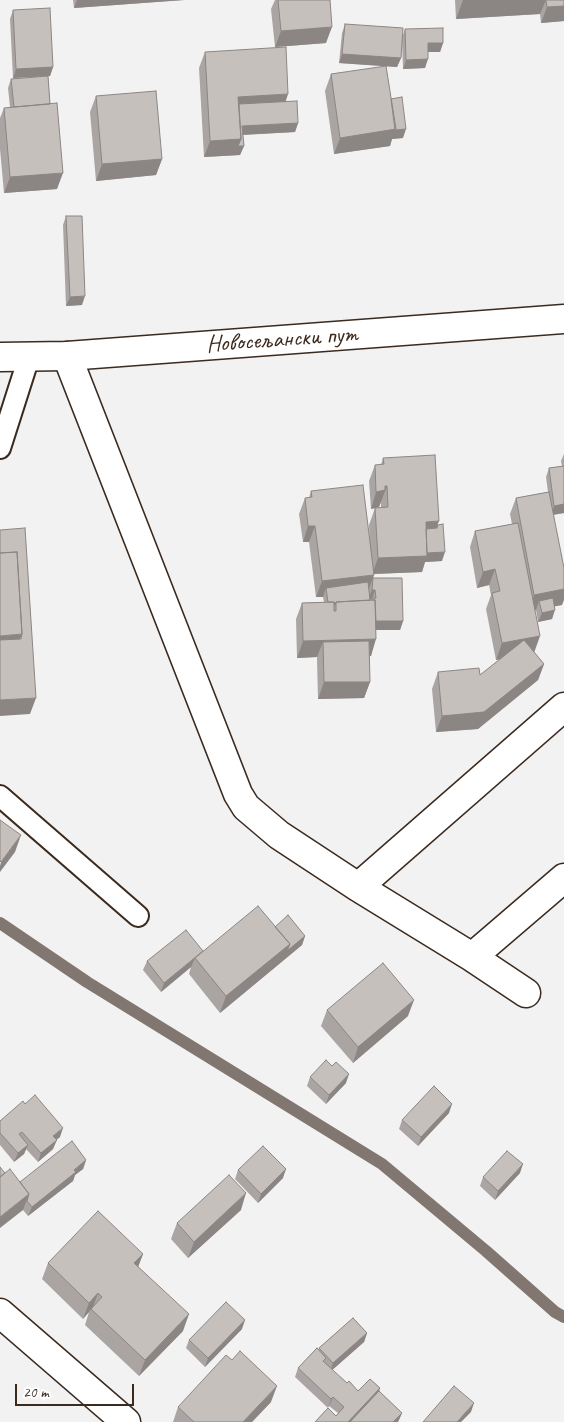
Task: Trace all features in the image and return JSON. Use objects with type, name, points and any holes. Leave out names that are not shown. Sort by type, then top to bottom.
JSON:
[{"type":"street","name":"Новосељански пут","points":[[0,357],[67,356],[564,319]]},
{"type":"street","points":[[67,356],[238,794],[246,807],[279,835],[526,993]]},
{"type":"street","points":[[358,887],[564,707]]},
{"type":"street","points":[[472,957],[564,878]]},
{"type":"street","points":[[0,1313],[126,1422]]},
{"type":"lane","points":[[0,448],[29,357]]},
{"type":"lane","points":[[0,796],[138,916]]},
{"type":"building","points":[[278,0],[330,0],[332,27],[281,31]]},
{"type":"building","points":[[546,0],[564,0],[564,6],[547,7]]},
{"type":"building","points":[[50,8],[53,67],[16,69],[13,10]]},
{"type":"building","points":[[345,24],[403,28],[401,58],[342,54]]},
{"type":"building","points":[[443,28],[443,43],[428,43],[428,59],[406,60],[405,29]]},
{"type":"building","points":[[286,47],[288,94],[238,97],[241,139],[210,141],[205,52]]},
{"type":"building","points":[[386,66],[396,129],[340,138],[331,74]]},
{"type":"building","points":[[48,76],[50,104],[14,107],[11,79]]},
{"type":"building","points":[[156,91],[162,159],[102,164],[96,96]]},
{"type":"building","points":[[402,97],[406,129],[395,130],[391,99]]},
{"type":"building","points":[[297,101],[298,123],[242,126],[244,146],[238,146],[241,139],[239,104]]},
{"type":"building","points":[[57,103],[63,173],[10,177],[4,108]]},
{"type":"building","points":[[66,216],[82,216],[85,296],[70,297]]},
{"type":"building","points":[[435,455],[439,521],[426,522],[427,556],[378,558],[375,508],[388,507],[387,486],[385,486],[385,490],[376,492],[375,465],[384,464],[383,458]]},
{"type":"building","points":[[564,466],[564,504],[554,506],[549,468]]},
{"type":"building","points":[[363,485],[374,575],[322,581],[315,526],[308,526],[305,498],[312,497],[311,491]]},
{"type":"building","points":[[549,492],[564,568],[564,589],[534,595],[516,498]]},
{"type":"building","points":[[518,523],[540,636],[502,643],[492,593],[500,591],[495,569],[483,572],[475,531]]},
{"type":"building","points":[[443,524],[445,552],[427,553],[426,529],[437,528],[438,525]]},
{"type":"building","points":[[25,528],[36,698],[0,700],[0,640],[21,639],[22,634],[17,552],[0,553],[0,530]]},
{"type":"building","points":[[17,552],[22,634],[0,636],[0,553]]},
{"type":"building","points":[[373,578],[402,578],[403,621],[376,621],[375,600],[373,600],[373,598],[376,598],[375,590],[372,590]]},
{"type":"building","points":[[368,582],[370,600],[336,602],[335,605],[334,602],[328,602],[326,588]]},
{"type":"building","points":[[553,598],[555,610],[542,613],[539,601]]},
{"type":"building","points":[[375,600],[376,639],[303,641],[302,603],[334,602],[334,611],[336,611],[336,602]]},
{"type":"building","points":[[524,640],[544,664],[484,712],[442,716],[438,672],[479,668],[480,675]]},
{"type":"building","points":[[369,641],[370,682],[324,682],[323,642]]},
{"type":"building","points":[[0,820],[21,835],[1,862],[0,861]]},
{"type":"building","points":[[258,906],[290,944],[226,996],[195,958]]},
{"type":"building","points":[[288,915],[305,936],[287,951],[290,944],[275,927]]},
{"type":"building","points":[[186,930],[203,951],[164,983],[147,961]]},
{"type":"building","points":[[383,963],[414,1000],[358,1047],[327,1010]]},
{"type":"building","points":[[326,1060],[332,1066],[336,1062],[349,1074],[329,1095],[310,1077]]},
{"type":"building","points":[[434,1086],[452,1104],[421,1137],[402,1120]]},
{"type":"building","points":[[35,1095],[63,1128],[53,1136],[57,1140],[41,1153],[22,1132],[19,1134],[28,1145],[18,1153],[0,1133],[0,1121],[23,1101],[25,1104]]},
{"type":"building","points":[[72,1141],[86,1160],[74,1170],[76,1172],[32,1207],[27,1201],[29,1194],[20,1182]]},
{"type":"building","points":[[263,1146],[286,1169],[261,1194],[238,1170]]},
{"type":"building","points":[[507,1151],[523,1164],[498,1191],[483,1177]]},
{"type":"building","points":[[0,1167],[5,1173],[0,1177]]},
{"type":"building","points":[[10,1169],[29,1194],[0,1217],[0,1177]]},
{"type":"building","points":[[229,1175],[246,1193],[194,1242],[177,1223]]},
{"type":"building","points":[[98,1211],[143,1254],[134,1263],[189,1314],[145,1360],[91,1309],[102,1297],[98,1293],[89,1303],[48,1263]]},
{"type":"building","points":[[226,1302],[245,1320],[208,1358],[189,1340]]},
{"type":"building","points":[[353,1318],[367,1333],[333,1363],[319,1348]]},
{"type":"building","points":[[317,1348],[326,1358],[323,1361],[347,1383],[349,1381],[358,1391],[370,1379],[380,1388],[348,1422],[315,1422],[328,1408],[336,1416],[344,1407],[333,1397],[331,1399],[298,1368]]},
{"type":"building","points":[[240,1351],[277,1386],[243,1422],[194,1422],[178,1407],[226,1355],[232,1360]]},
{"type":"building","points":[[454,1386],[474,1403],[457,1422],[423,1422]]},
{"type":"building","points":[[379,1391],[402,1413],[393,1422],[350,1422]]},
{"type":"waterway","points":[[0,923],[87,982],[382,1164],[555,1312],[564,1317]]}]
